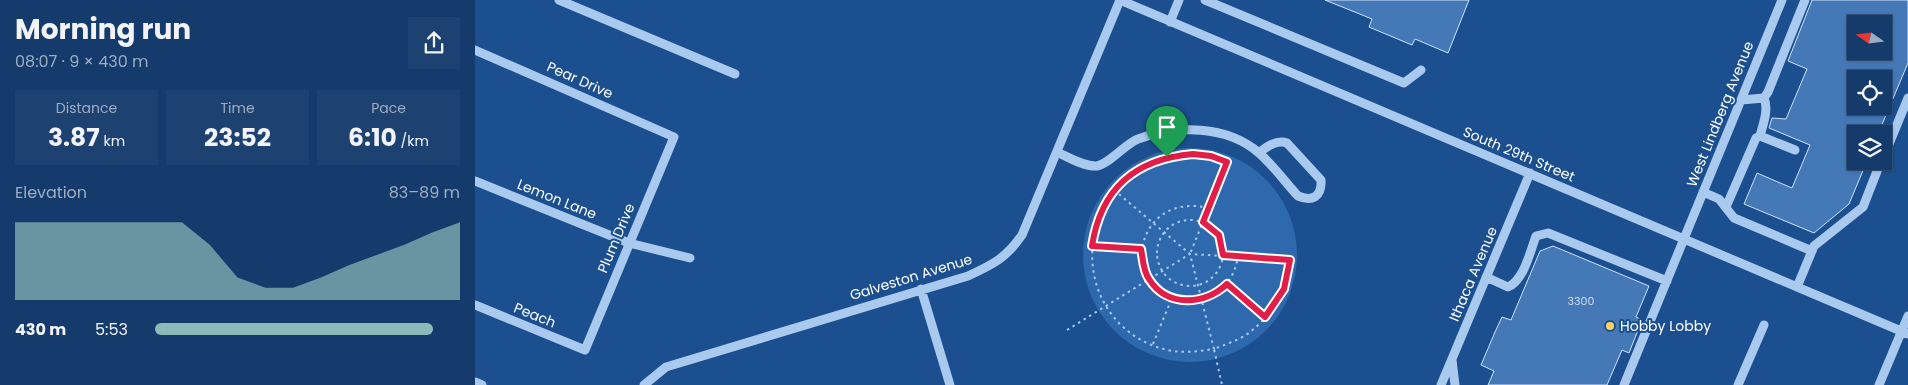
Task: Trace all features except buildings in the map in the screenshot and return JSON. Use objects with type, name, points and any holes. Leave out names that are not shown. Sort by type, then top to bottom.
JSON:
[{"type":"street","points":[[559,0],[735,74]]},
{"type":"street","name":"South 29th Street","points":[[1120,0],[1905,333]]},
{"type":"street","name":"Galveston Avenue","points":[[644,385],[666,367],[969,276],[997,263],[1010,251],[1021,234],[1120,0]]},
{"type":"street","points":[[1170,22],[1179,0]]},
{"type":"street","points":[[1205,0],[1404,83],[1421,70]]},
{"type":"street","name":"West Lindberg Avenue","points":[[1624,385],[1782,0]]},
{"type":"street","points":[[1764,98],[1805,0]]},
{"type":"street","name":"Pear Drive","points":[[475,50],[674,137]]},
{"type":"street","points":[[1741,100],[1764,98]]},
{"type":"street","points":[[1726,207],[1756,138],[1760,136],[1767,103],[1764,98]]},
{"type":"street","points":[[1892,137],[1908,98]]},
{"type":"street","points":[[1057,152],[1088,165],[1097,166],[1137,140],[1163,132],[1186,128],[1231,137],[1259,153],[1298,196],[1313,199],[1318,195],[1321,188],[1321,180],[1287,144],[1282,142],[1274,144],[1259,153]]},
{"type":"street","points":[[1760,136],[1795,150]]},
{"type":"street","name":"Plum Drive","points":[[585,350],[674,137]]},
{"type":"street","points":[[1797,287],[1814,246],[1863,207],[1877,170]]},
{"type":"street","name":"Ithaca Avenue","points":[[1441,385],[1530,173]]},
{"type":"street","name":"Lemon Lane","points":[[475,181],[629,243],[690,258]]},
{"type":"street","points":[[1703,192],[1719,199],[1733,218],[1812,251]]},
{"type":"street","points":[[1486,277],[1508,287],[1513,284],[1519,278],[1536,236],[1548,232],[1667,281]]},
{"type":"street","points":[[921,289],[950,385]]},
{"type":"street","name":"Peach","points":[[475,305],[585,350]]},
{"type":"street","points":[[1879,385],[1905,333],[1908,316]]},
{"type":"street","points":[[1738,385],[1764,325]]},
{"type":"street","points":[[1452,359],[1455,385]]},
{"type":"street","points":[[475,382],[482,385]]},
{"type":"path","points":[[1067,330],[1107,306],[1190,254],[1290,260],[1284,289],[1265,317],[1244,336],[1213,349],[1177,351],[1153,344],[1131,332],[1117,320],[1107,306],[1093,272],[1092,246],[1096,223],[1106,201],[1114,190],[1138,170],[1152,162],[1180,155],[1211,156],[1227,162],[1190,254],[1197,285],[1201,300],[1213,349],[1222,385]]},
{"type":"path","points":[[1114,190],[1190,254]]},
{"type":"path","points":[[1209,208],[1193,205],[1179,206],[1164,213],[1153,223],[1141,249],[1149,279],[1163,293],[1172,298],[1201,300],[1217,293],[1227,284],[1236,268],[1238,256]]},
{"type":"path","points":[[1192,219],[1203,222],[1219,235],[1223,255],[1221,266],[1215,276],[1197,285],[1184,286],[1173,282],[1162,271],[1156,254],[1158,243],[1164,232],[1181,220],[1192,219]]},
{"type":"path","points":[[1092,246],[1141,249]]},
{"type":"path","points":[[1227,284],[1265,317]]},
{"type":"path","points":[[1153,344],[1172,298]]},
{"type":"shaded area","points":[[1190,148],[1211,150],[1231,156],[1249,166],[1266,179],[1279,196],[1289,214],[1295,234],[1297,255],[1295,276],[1289,296],[1279,314],[1266,331],[1249,344],[1231,354],[1211,360],[1190,362],[1169,360],[1149,354],[1131,344],[1114,331],[1101,314],[1091,296],[1085,276],[1083,255],[1085,234],[1091,214],[1101,196],[1114,179],[1131,166],[1149,156],[1169,150]]},
{"type":"place","name":"Hobby Lobby","points":[[1610,326]]},
{"type":"route","points":[[1193,154],[1211,156],[1227,162],[1203,222],[1212,227],[1219,235],[1223,245],[1223,255],[1290,260],[1284,289],[1277,303],[1265,317],[1227,284],[1217,293],[1201,300],[1185,301],[1172,298],[1159,290],[1149,279],[1143,263],[1141,249],[1092,246],[1096,223],[1109,196],[1124,180],[1145,165],[1167,157],[1193,154]]}]
